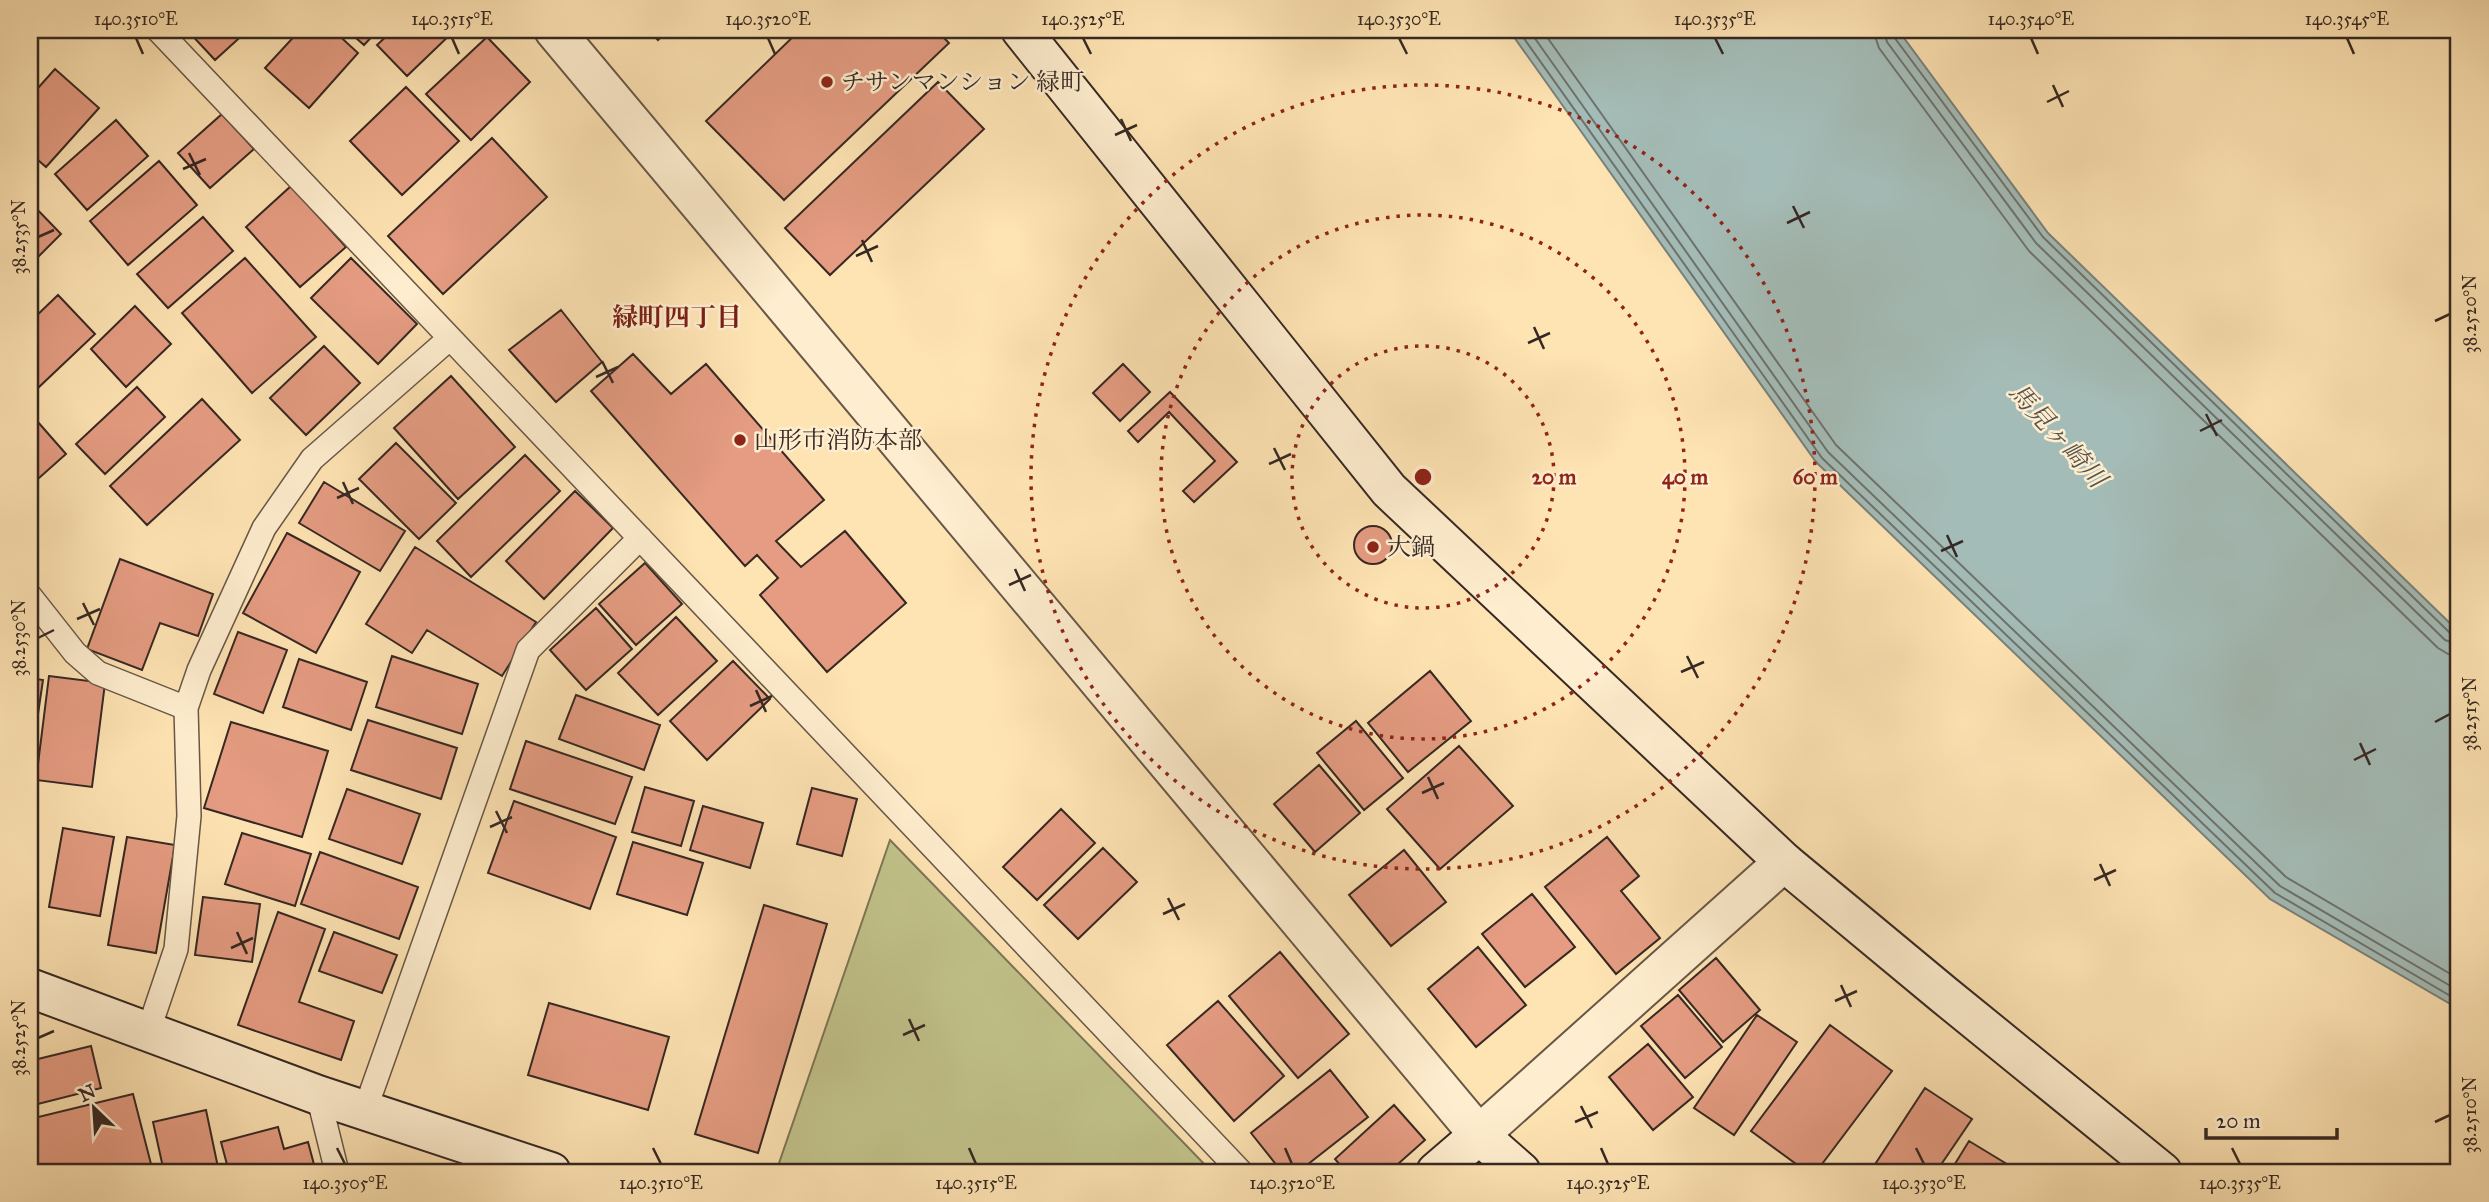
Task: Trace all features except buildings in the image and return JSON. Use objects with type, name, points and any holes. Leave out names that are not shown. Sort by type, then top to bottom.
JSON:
[{"type":"street","points":[[554,30],[1479,1135],[1521,1172]]},
{"type":"street","points":[[1021,30],[1389,490],[1784,862],[2162,1172]]},
{"type":"street","points":[[1437,1172],[1784,862]]},
{"type":"street","points":[[30,988],[318,1095],[551,1172]]},
{"type":"lane","points":[[158,30],[1241,1172]]},
{"type":"lane","points":[[148,1032],[176,949],[189,816],[186,708],[199,670],[264,528],[312,459],[450,338]]},
{"type":"lane","points":[[365,1110],[528,650],[640,538]]},
{"type":"lane","points":[[30,596],[75,653],[98,673],[186,708]]},
{"type":"lane","points":[[318,1095],[337,1172]]},
{"type":"green space","points":[[890,840],[1212,1172],[776,1172]]},
{"type":"water","name":"馬見ヶ崎川","points":[[1509,30],[1898,30],[2048,233],[2459,632],[2459,1009],[2270,899],[1816,462]]},
{"type":"place","name":"チサンマンション 緑町","points":[[827,82]]},
{"type":"place","name":"山形市消防本部","points":[[740,440]]},
{"type":"place","name":"大鍋","points":[[1373,547]]},
{"type":"district","name":"緑町四丁目","points":[[677,317]]}]
